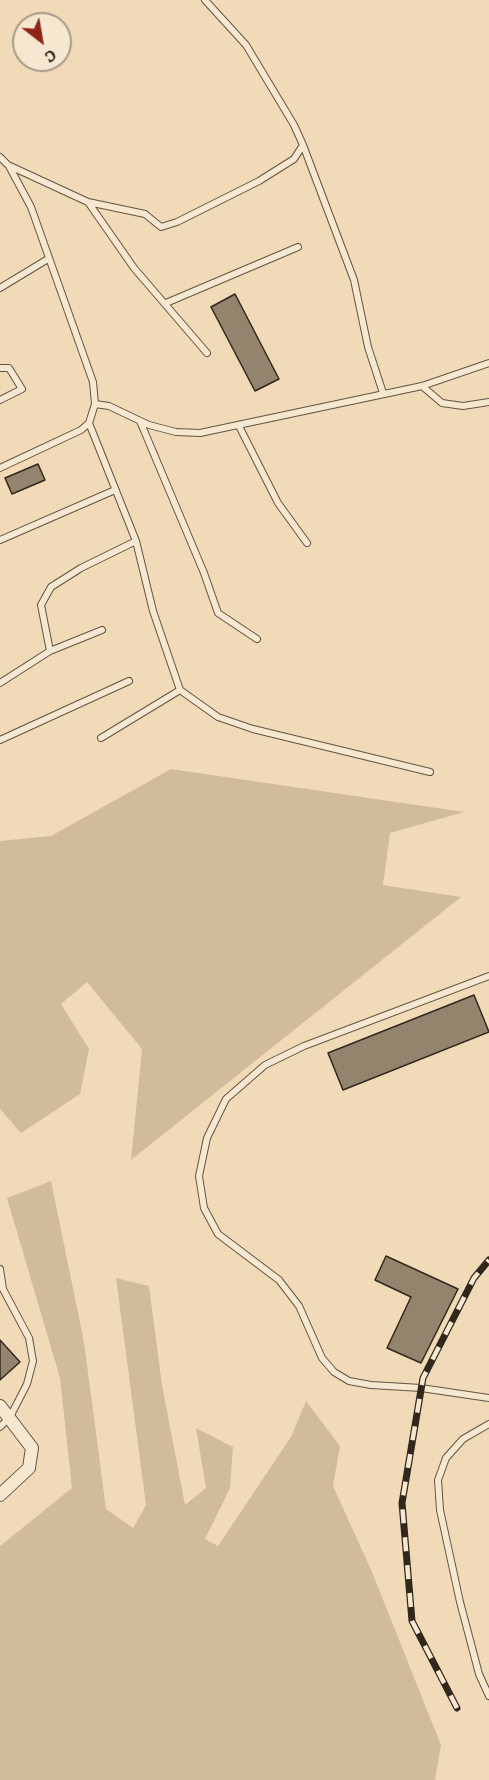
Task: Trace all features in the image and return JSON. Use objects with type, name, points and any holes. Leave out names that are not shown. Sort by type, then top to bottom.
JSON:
[{"type":"street","points":[[0,1406],[32,1448],[29,1468],[0,1495]]},
{"type":"lane","points":[[206,0],[246,45],[294,124],[354,280],[366,338],[383,393]]},
{"type":"lane","points":[[9,166],[88,201],[145,214],[161,227],[177,222],[259,182],[294,159],[303,145]]},
{"type":"lane","points":[[0,157],[9,166],[31,207],[93,382],[95,404],[89,423],[81,430],[0,468]]},
{"type":"lane","points":[[88,201],[134,268],[207,353]]},
{"type":"lane","points":[[166,303],[298,247]]},
{"type":"lane","points":[[0,288],[48,259]]},
{"type":"lane","points":[[95,404],[109,406],[140,420],[176,432],[200,433],[422,386],[489,363]]},
{"type":"lane","points":[[0,368],[9,368],[22,389],[0,400]]},
{"type":"lane","points":[[422,386],[442,403],[464,406],[489,402]]},
{"type":"lane","points":[[140,420],[204,573],[218,613],[256,639]]},
{"type":"lane","points":[[89,423],[136,541],[153,611],[180,690],[218,717],[253,729],[429,772]]},
{"type":"lane","points":[[239,426],[278,503],[307,543]]},
{"type":"lane","points":[[0,540],[115,490]]},
{"type":"lane","points":[[50,651],[40,605],[51,587],[81,568],[136,541]]},
{"type":"lane","points":[[0,683],[50,651],[102,630]]},
{"type":"lane","points":[[0,740],[129,681]]},
{"type":"lane","points":[[101,738],[180,690]]},
{"type":"lane","points":[[489,976],[304,1046],[265,1065],[226,1099],[207,1138],[198,1176],[204,1208],[218,1234],[279,1280],[299,1306],[322,1358],[334,1372],[349,1381],[371,1385],[421,1388],[489,1398]]},
{"type":"lane","points":[[0,1269],[3,1289],[29,1338],[33,1361],[27,1384],[10,1417],[0,1428]]},
{"type":"lane","points":[[489,1424],[463,1439],[446,1458],[438,1480],[441,1510],[460,1602],[479,1674],[489,1696]]},
{"type":"shaded area","points":[[171,769],[464,812],[390,833],[383,885],[461,897],[131,1160],[142,1049],[87,982],[61,1004],[89,1049],[80,1094],[21,1133],[0,1109],[0,841],[51,836]]},
{"type":"shaded area","points":[[51,1181],[84,1342],[106,1509],[133,1528],[146,1505],[116,1278],[149,1286],[162,1385],[185,1505],[206,1488],[196,1428],[233,1447],[230,1488],[205,1539],[218,1546],[291,1437],[306,1401],[340,1446],[333,1486],[372,1572],[441,1745],[435,1780],[0,1780],[0,1546],[72,1488],[60,1378],[7,1198]]},
{"type":"building","points":[[235,294],[279,379],[255,391],[211,307]]},
{"type":"building","points":[[38,464],[45,480],[12,494],[5,478]]},
{"type":"building","points":[[474,995],[489,1032],[343,1090],[328,1053]]},
{"type":"building","points":[[386,1256],[458,1289],[421,1363],[387,1348],[411,1297],[375,1280]]},
{"type":"building","points":[[0,1340],[20,1362],[0,1380]]},
{"type":"railway","points":[[457,1708],[412,1621],[402,1503],[423,1378],[474,1278],[489,1260]]}]
